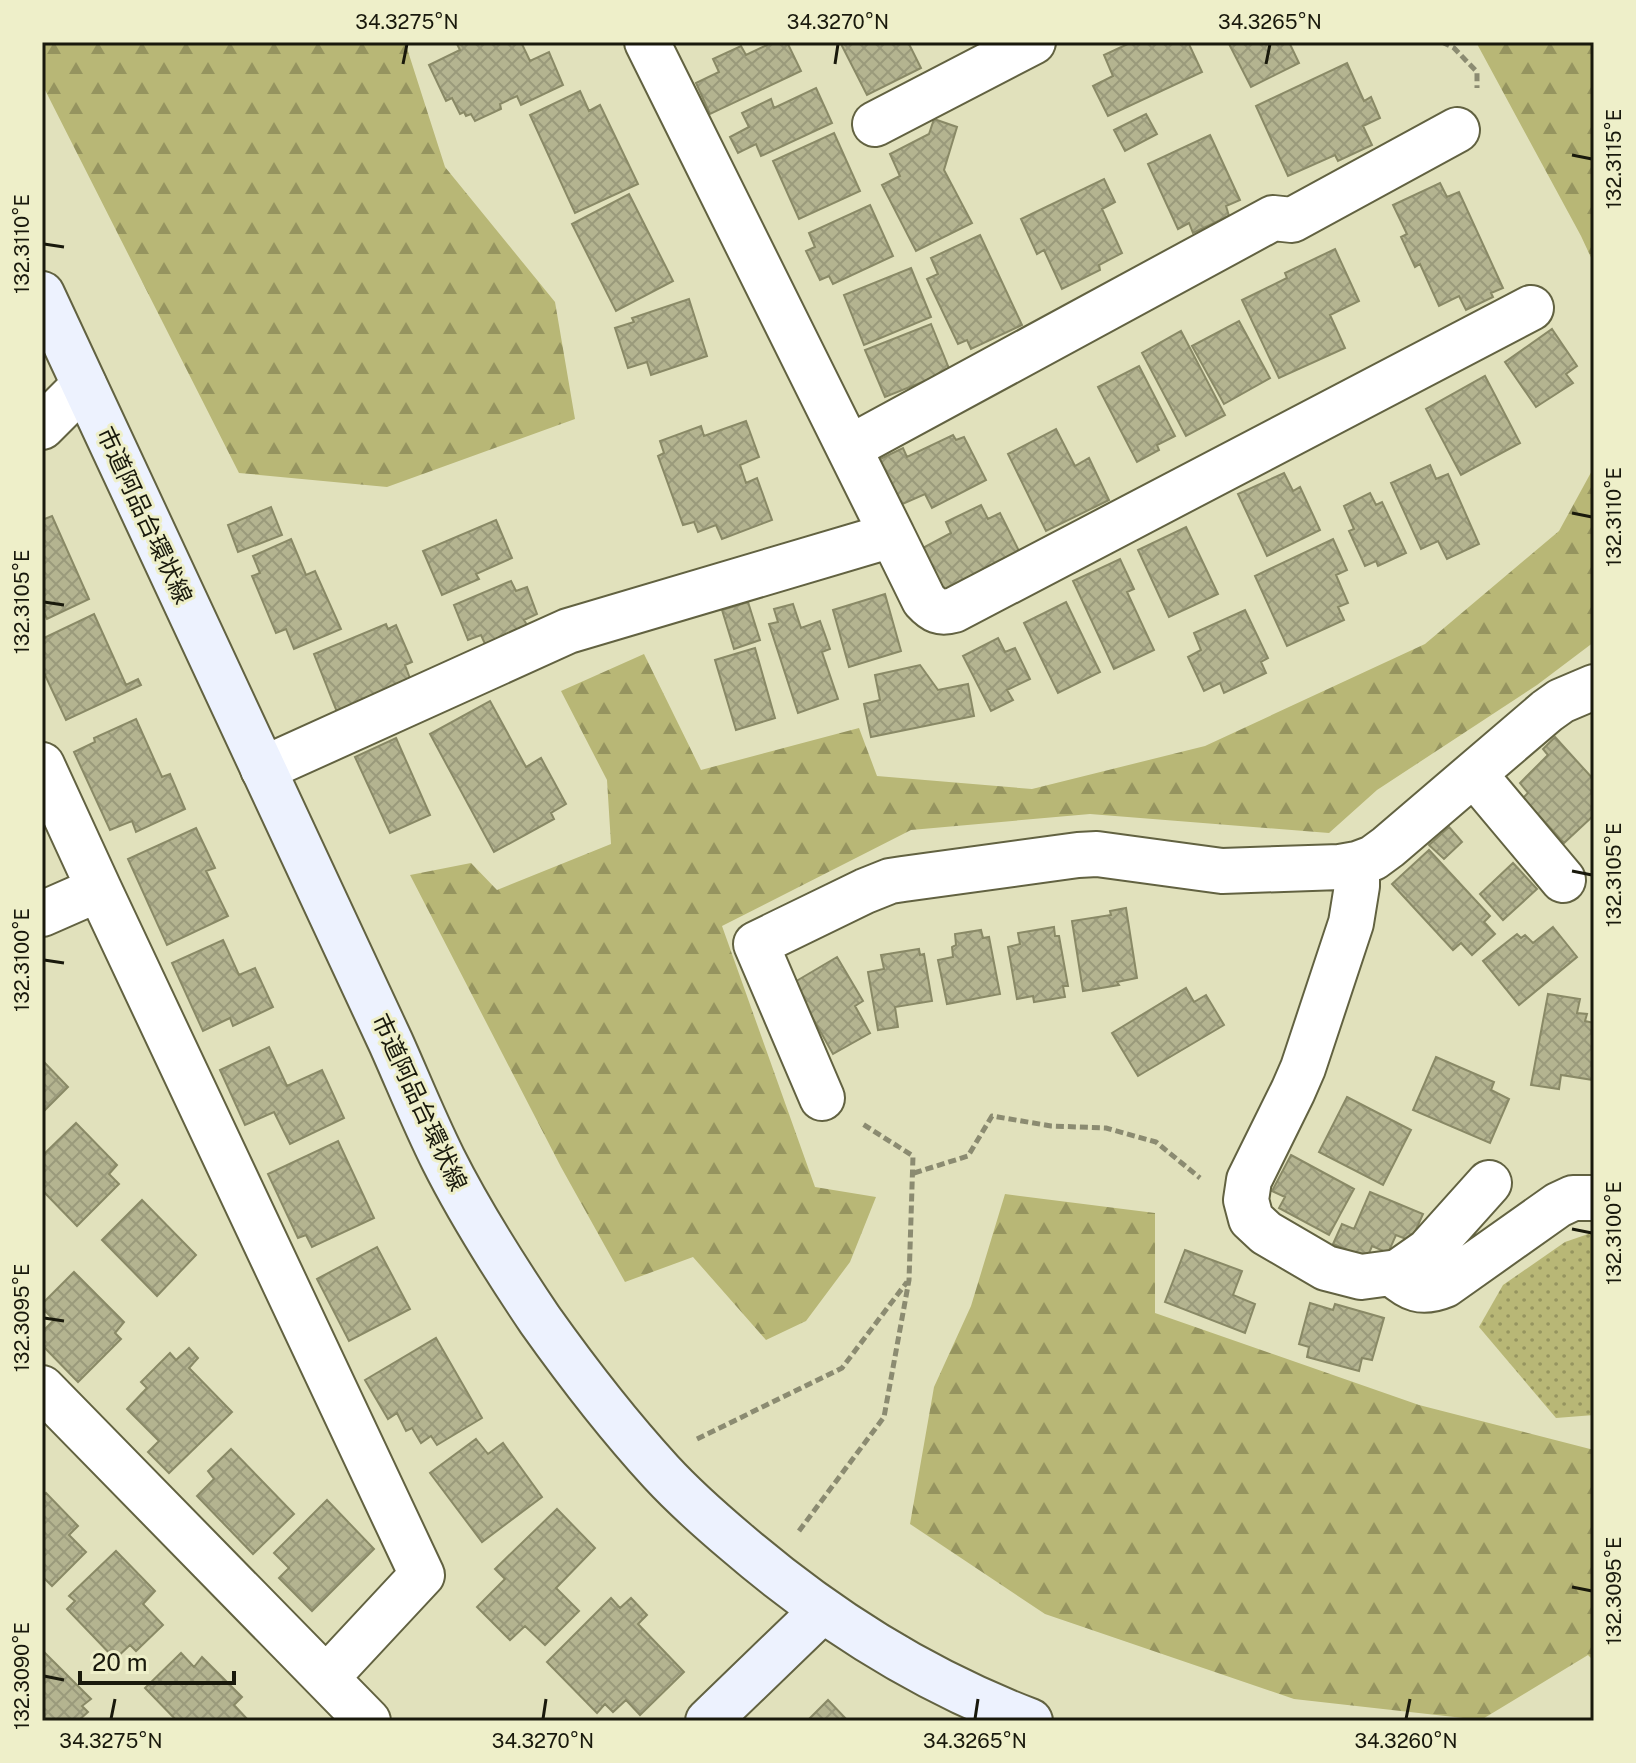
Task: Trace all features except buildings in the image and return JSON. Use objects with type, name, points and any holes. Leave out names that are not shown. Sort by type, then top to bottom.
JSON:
[{"type":"street","points":[[647,42],[924,600],[932,609],[943,613],[954,610],[1531,308]]},
{"type":"street","points":[[875,124],[1033,42]]},
{"type":"street","points":[[849,448],[1273,218],[1292,220],[1457,130]]},
{"type":"street","name":"市道阿品台環状線","points":[[42,294],[450,1172],[506,1271],[579,1375],[661,1473],[713,1523],[768,1570],[887,1651],[950,1685],[1030,1721]]},
{"type":"street","points":[[42,427],[84,385]]},
{"type":"street","points":[[263,769],[568,631],[892,535]]},
{"type":"street","points":[[822,1098],[756,944],[865,891],[903,879],[1078,855],[1116,855],[1222,871],[1357,864],[1373,858],[1388,847],[1554,706],[1594,687]]},
{"type":"street","points":[[42,765],[422,1575],[327,1677]]},
{"type":"street","points":[[1474,774],[1563,880]]},
{"type":"street","points":[[1357,864],[1351,923],[1303,1068],[1249,1180],[1246,1200],[1251,1219],[1266,1233],[1326,1268],[1361,1277],[1392,1273],[1428,1251],[1489,1183]]},
{"type":"street","points":[[42,914],[99,889]]},
{"type":"street","points":[[1392,1273],[1416,1290],[1431,1291],[1445,1285],[1565,1201],[1594,1198]]},
{"type":"street","points":[[42,1388],[368,1721]]},
{"type":"street","points":[[708,1721],[823,1610]]},
{"type":"path","points":[[799,1531],[884,1417],[909,1280],[913,1156],[822,1098]]},
{"type":"path","points":[[914,1173],[968,1156],[992,1116],[1051,1126],[1106,1128],[1156,1142],[1201,1179]]},
{"type":"path","points":[[661,1473],[698,1438],[842,1368],[909,1280]]},
{"type":"green space","points":[[42,42],[405,42],[445,167],[555,302],[575,419],[387,487],[239,473],[42,84]]},
{"type":"green space","points":[[1476,42],[1594,42],[1594,264],[1581,236]]},
{"type":"green space","points":[[1594,467],[1594,642],[1537,685],[1377,790],[1329,833],[1090,814],[911,830],[722,926],[815,1187],[876,1197],[850,1262],[806,1321],[766,1340],[693,1257],[625,1282],[561,1167],[410,875],[471,863],[497,890],[611,844],[607,780],[561,691],[644,654],[701,770],[859,728],[877,776],[1032,789],[1205,746],[1425,644],[1559,531]]},
{"type":"green space","points":[[1005,1194],[1155,1213],[1155,1313],[1419,1405],[1594,1450],[1594,1661],[1588,1655],[1481,1720],[1294,1699],[1045,1614],[910,1524],[934,1387],[971,1306]]},
{"type":"green space","points":[[1594,1232],[1594,1415],[1556,1418],[1479,1327],[1503,1285],[1565,1242]]}]
